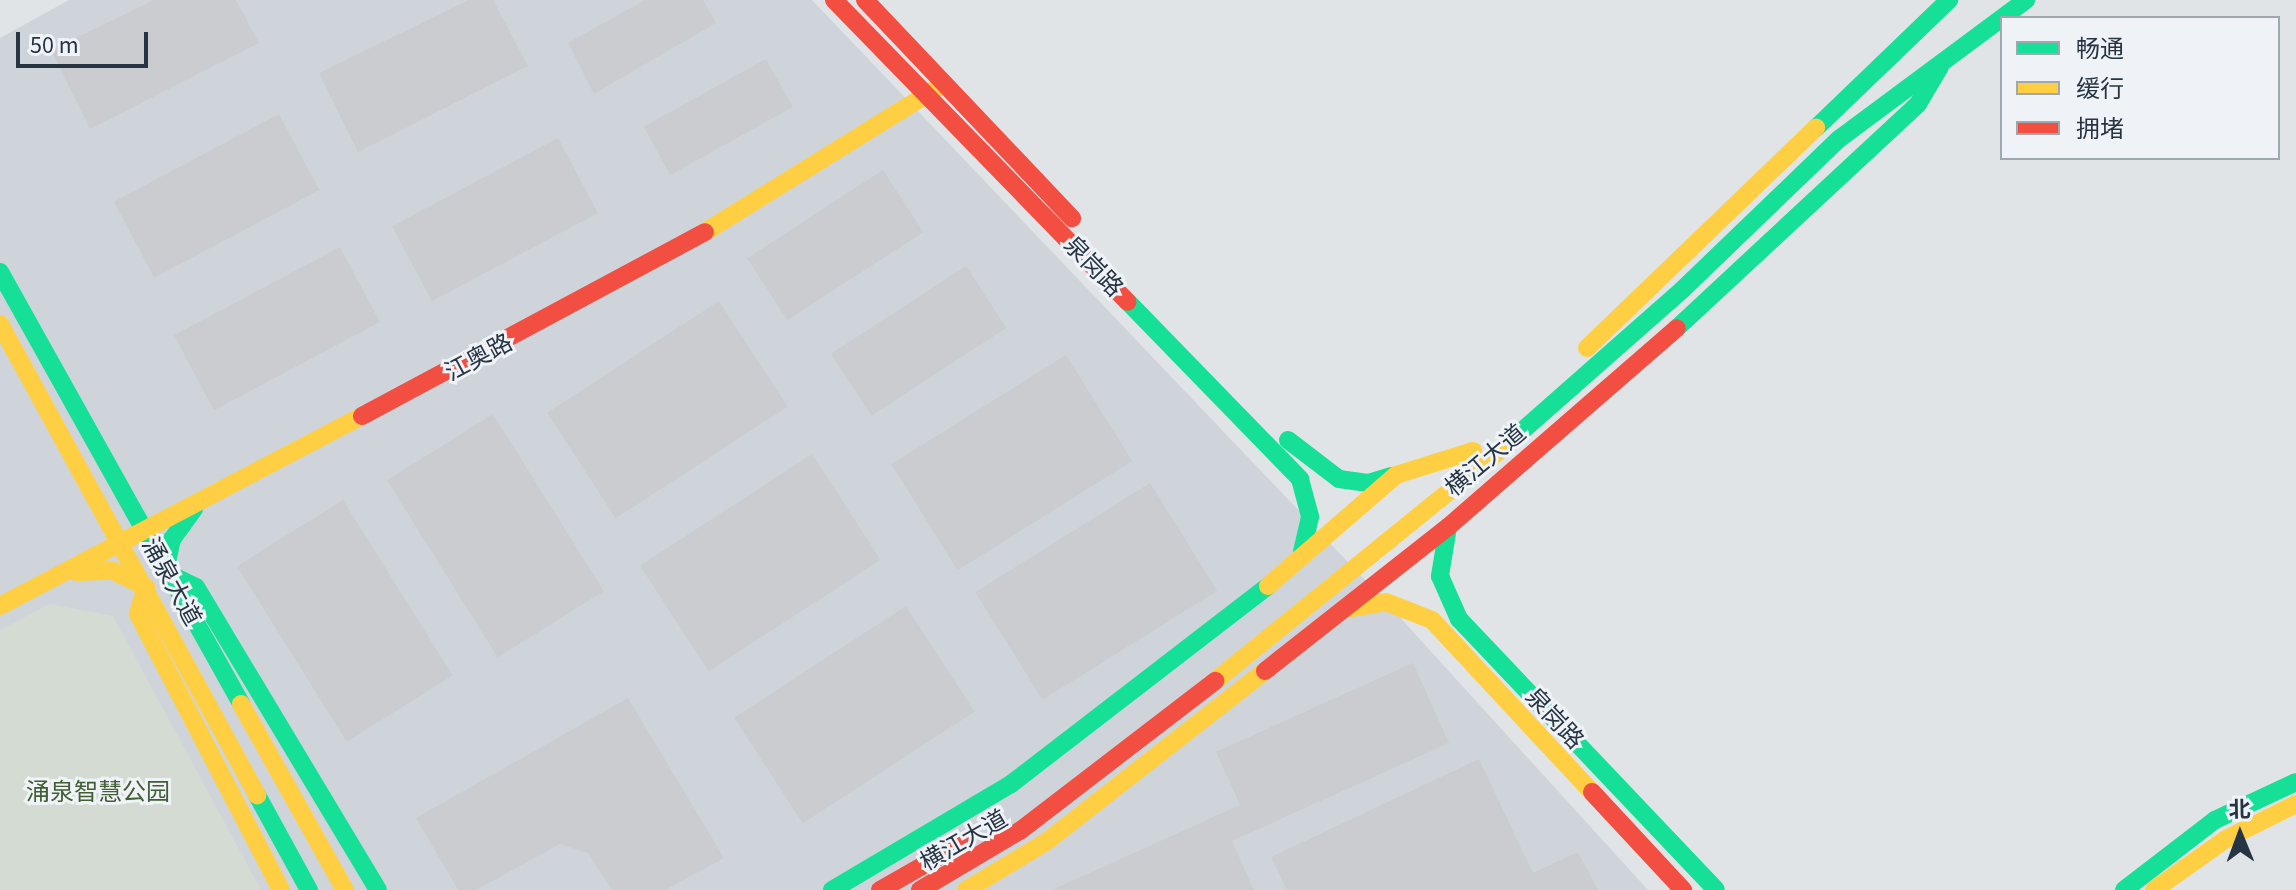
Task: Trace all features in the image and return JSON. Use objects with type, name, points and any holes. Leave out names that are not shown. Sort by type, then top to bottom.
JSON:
[{"type":"street","name":"泉岗路","points":[[834,0],[1304,470],[1352,482],[1396,475]]},
{"type":"street","name":"泉岗路","points":[[865,0],[1304,470],[1310,517],[1302,551]]},
{"type":"street","name":"横江大道","points":[[880,890],[1010,815],[1278,609],[1473,451],[1668,276],[1802,137],[1949,0]]},
{"type":"street","name":"横江大道","points":[[2003,16],[2026,0]]},
{"type":"street","name":"横江大道","points":[[920,890],[1021,830],[1296,618],[1468,476],[1682,290],[1839,139],[1949,53],[2000,18]]},
{"type":"street","points":[[966,890],[1046,842],[1448,527],[1672,333],[1918,104],[1949,53]]},
{"type":"street","name":"江奥路","points":[[140,526],[202,502],[664,258],[923,92],[938,78]]},
{"type":"street","name":"江奥路","points":[[0,586],[140,526],[923,92]]},
{"type":"street","name":"涌泉大道","points":[[0,272],[345,890]]},
{"type":"street","name":"涌泉大道","points":[[0,324],[309,890]]},
{"type":"street","points":[[832,890],[1011,784],[1262,591],[1302,551],[1396,475],[1473,451]]},
{"type":"street","points":[[1468,476],[1484,494]]},
{"type":"street","points":[[202,502],[178,527],[165,572],[196,587],[378,890]]},
{"type":"street","name":"泉岗路","points":[[1448,527],[1440,576],[1459,619],[1716,890]]},
{"type":"street","name":"江奥路","points":[[0,606],[55,577],[118,537]]},
{"type":"street","points":[[55,577],[113,571],[146,587],[138,614],[281,890]]},
{"type":"street","points":[[1262,591],[1278,609]]},
{"type":"street","name":"泉岗路","points":[[1345,610],[1368,602],[1405,605],[1445,632],[1683,890]]},
{"type":"street","points":[[1296,618],[1312,636]]},
{"type":"street","points":[[1445,632],[1459,619]]},
{"type":"street","points":[[2124,890],[2215,820],[2296,782]]},
{"type":"street","points":[[2154,890],[2226,839],[2296,804]]},
{"type":"shaded area","points":[[69,0],[812,0],[1386,602],[1648,890],[0,890],[0,38]]},
{"type":"green space","name":"涌泉智慧公园","points":[[50,604],[113,616],[261,890],[0,890],[0,630]]},
{"type":"building","points":[[154,0],[236,0],[259,43],[90,129],[51,50]]},
{"type":"building","points":[[469,0],[493,0],[528,66],[358,152],[319,73]]},
{"type":"building","points":[[645,0],[703,0],[716,23],[594,94],[568,43]]},
{"type":"building","points":[[766,59],[793,107],[670,175],[644,127]]},
{"type":"building","points":[[279,114],[319,190],[154,278],[114,202]]},
{"type":"building","points":[[558,138],[598,213],[432,301],[392,226]]},
{"type":"building","points":[[883,170],[923,232],[787,320],[747,258]]},
{"type":"building","points":[[340,247],[380,322],[214,410],[174,335]]},
{"type":"building","points":[[966,266],[1006,328],[871,416],[831,354]]},
{"type":"building","points":[[719,301],[788,407],[616,518],[547,413]]},
{"type":"building","points":[[1066,355],[1132,461],[958,570],[891,464]]},
{"type":"building","points":[[493,414],[604,591],[498,657],[387,480]]},
{"type":"building","points":[[812,454],[881,560],[709,671],[640,566]]},
{"type":"building","points":[[1150,483],[1217,591],[1043,700],[975,592]]},
{"type":"building","points":[[343,500],[453,676],[347,742],[237,566]]},
{"type":"building","points":[[906,606],[975,712],[803,823],[734,718]]},
{"type":"building","points":[[1413,663],[1449,743],[1232,841],[1254,890],[1052,890],[1240,805],[1216,752]]},
{"type":"building","points":[[628,698],[724,858],[665,890],[612,890],[588,853],[560,844],[476,890],[458,890],[416,818]]},
{"type":"building","points":[[1479,759],[1533,873],[1578,852],[1598,890],[1287,890],[1271,857]]},
{"type":"traffic: fast","points":[[1816,128],[1949,0]]},
{"type":"traffic: fast","points":[[2004,16],[2026,0]]},
{"type":"traffic: fast","points":[[1504,447],[1682,290],[1839,139],[2000,19]]},
{"type":"traffic: fast","points":[[1677,328],[1918,104],[1940,67]]},
{"type":"traffic: fast","points":[[0,272],[241,704]]},
{"type":"traffic: fast","points":[[1128,302],[1300,479],[1310,517],[1302,551]]},
{"type":"traffic: fast","points":[[1288,440],[1339,479],[1368,483],[1391,476]]},
{"type":"traffic: fast","points":[[194,509],[172,539],[165,572],[196,587],[378,890]]},
{"type":"traffic: fast","points":[[1448,527],[1440,576],[1459,619],[1716,890]]},
{"type":"traffic: fast","points":[[832,890],[1011,784],[1268,586]]},
{"type":"traffic: fast","points":[[2124,890],[2215,820],[2296,782]]},
{"type":"traffic: fast","points":[[257,795],[309,890]]},
{"type":"traffic: slow","points":[[705,232],[944,84]]},
{"type":"traffic: slow","points":[[1587,348],[1816,128]]},
{"type":"traffic: slow","points":[[0,324],[257,795]]},
{"type":"traffic: slow","points":[[0,606],[362,416]]},
{"type":"traffic: slow","points":[[1215,681],[1504,447]]},
{"type":"traffic: slow","points":[[1268,586],[1396,475],[1473,451]]},
{"type":"traffic: slow","points":[[76,572],[113,571],[146,587],[138,614],[281,890]]},
{"type":"traffic: slow","points":[[1350,608],[1386,602],[1432,620],[1592,792]]},
{"type":"traffic: slow","points":[[966,890],[1046,842],[1265,671]]},
{"type":"traffic: slow","points":[[241,704],[345,890]]},
{"type":"traffic: slow","points":[[2154,890],[2226,839],[2296,804]]},
{"type":"traffic: jam","points":[[834,0],[1128,302]]},
{"type":"traffic: jam","points":[[865,0],[1072,218]]},
{"type":"traffic: jam","points":[[362,416],[705,232]]},
{"type":"traffic: jam","points":[[1265,671],[1448,527],[1677,328]]},
{"type":"traffic: jam","points":[[920,890],[1021,830],[1215,681]]},
{"type":"traffic: jam","points":[[1592,792],[1683,890]]},
{"type":"traffic: jam","points":[[880,890],[966,841]]}]
